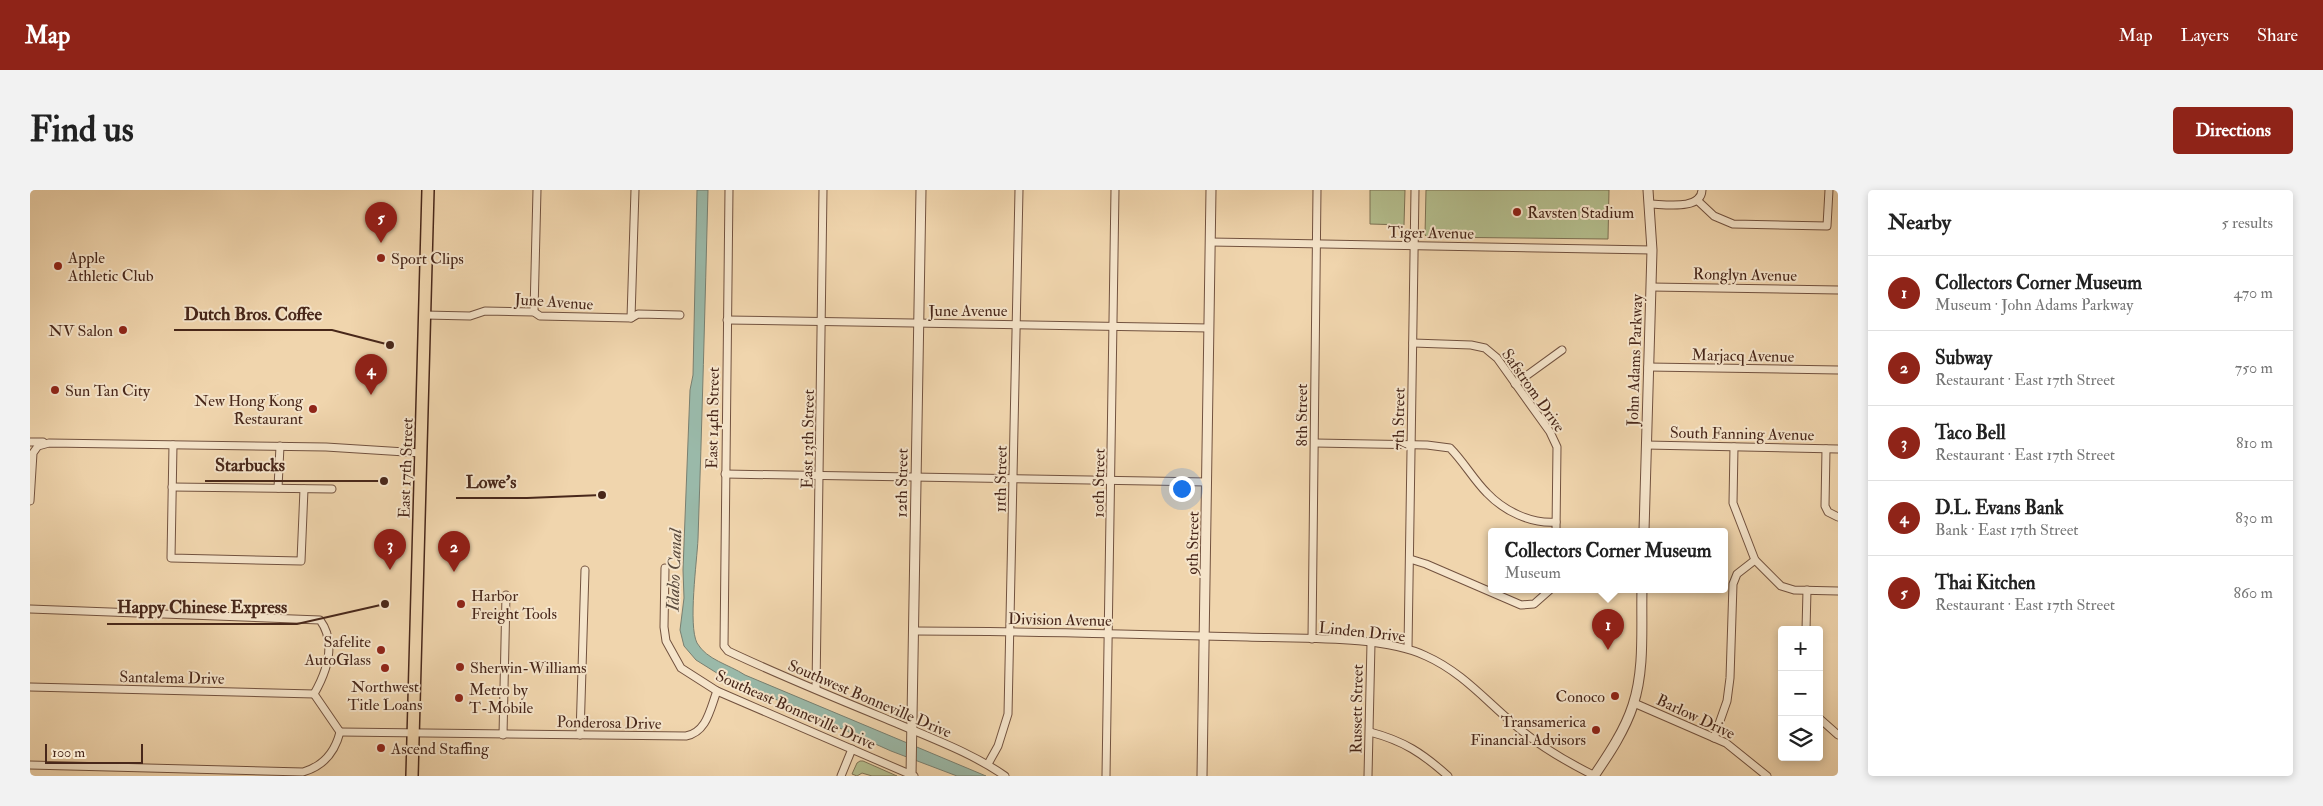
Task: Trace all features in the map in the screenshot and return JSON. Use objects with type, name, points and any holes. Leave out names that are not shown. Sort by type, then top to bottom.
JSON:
[{"type":"main road","name":"East 17th Street","points":[[412,776],[428,190]]},
{"type":"street","points":[[534,312],[537,190]]},
{"type":"street","points":[[631,318],[635,190]]},
{"type":"street","name":"East 14th Street","points":[[724,646],[729,190]]},
{"type":"street","name":"East 13th Street","points":[[816,688],[824,190]]},
{"type":"street","name":"12th Street","points":[[912,776],[921,190]]},
{"type":"street","name":"11th Street","points":[[988,764],[998,746],[1008,714],[1019,190]]},
{"type":"street","name":"10th Street","points":[[1106,776],[1112,481],[1114,190]]},
{"type":"street","name":"9th Street","points":[[1202,776],[1206,636],[1211,190]]},
{"type":"street","name":"8th Street","points":[[1312,639],[1317,190]]},
{"type":"street","name":"7th Street","points":[[1408,648],[1415,190]]},
{"type":"street","name":"John Adams Parkway","points":[[1644,528],[1652,250],[1648,190]]},
{"type":"street","points":[[1649,204],[1685,204],[1696,201],[1702,190]]},
{"type":"street","points":[[1696,201],[1714,216],[1733,224],[1828,226],[1829,190]]},
{"type":"street","name":"Tiger Avenue","points":[[1210,242],[1652,250]]},
{"type":"street","name":"Ronglyn Avenue","points":[[1651,286],[1838,290]]},
{"type":"street","name":"June Avenue","points":[[425,315],[470,316],[485,311],[534,312],[540,316],[631,318],[638,314],[680,315]]},
{"type":"street","name":"June Avenue","points":[[727,320],[1209,328]]},
{"type":"street","name":"Safstrom Drive","points":[[1413,344],[1471,345],[1485,348],[1497,358],[1557,447],[1556,528]]},
{"type":"street","points":[[1515,384],[1562,350]]},
{"type":"street","name":"Marjacq Avenue","points":[[1648,367],[1838,370]]},
{"type":"street","points":[[30,442],[280,446],[421,453]]},
{"type":"street","points":[[30,501],[33,453],[38,446],[49,442]]},
{"type":"street","points":[[1315,443],[1412,445],[1450,448],[1495,500],[1524,517],[1539,522],[1556,522]]},
{"type":"street","points":[[172,445],[171,558],[301,561],[304,489]]},
{"type":"street","name":"South Fanning Avenue","points":[[1646,445],[1838,449]]},
{"type":"street","points":[[278,488],[280,446]]},
{"type":"street","points":[[1734,447],[1733,503],[1754,560],[1780,586],[1806,590],[1838,591]]},
{"type":"street","points":[[1826,449],[1825,506],[1828,512],[1838,518]]},
{"type":"street","points":[[725,474],[1207,482]]},
{"type":"street","points":[[172,487],[332,489]]},
{"type":"street","points":[[1410,560],[1426,564],[1488,591]]},
{"type":"street","points":[[1714,738],[1727,701],[1730,678],[1733,584],[1737,574],[1754,560]]},
{"type":"street","name":"Southeast Bonneville Drive","points":[[665,568],[664,627],[671,652],[681,668],[717,692],[912,776]]},
{"type":"street","points":[[580,735],[585,570]]},
{"type":"street","points":[[1806,590],[1806,626]]},
{"type":"street","points":[[1492,593],[1520,605],[1534,604],[1546,593]]},
{"type":"street","points":[[1594,776],[1616,742],[1634,703],[1639,668],[1642,593]]},
{"type":"street","points":[[503,735],[506,596]]},
{"type":"street","points":[[30,609],[320,620],[328,636],[328,658],[325,676],[314,694],[340,732],[337,744],[325,760],[318,766],[303,772],[196,772],[30,765]]},
{"type":"street","name":"Division Avenue","points":[[914,631],[1206,636]]},
{"type":"street","name":"Linden Drive","points":[[1206,636],[1312,639],[1371,643],[1408,648],[1442,664],[1470,683],[1532,738],[1566,761],[1594,776]]},
{"type":"street","name":"Russett Street","points":[[1368,776],[1371,643]]},
{"type":"street","name":"Southwest Bonneville Drive","points":[[724,646],[728,651],[767,670],[816,688],[988,764],[1005,776]]},
{"type":"street","name":"Santalema Drive","points":[[30,687],[314,694]]},
{"type":"street","name":"Ponderosa Drive","points":[[340,732],[640,737],[696,734],[705,724],[717,692]]},
{"type":"street","name":"Barlow Drive","points":[[1634,703],[1737,750],[1767,776]]},
{"type":"street","points":[[1823,722],[1838,735]]},
{"type":"street","points":[[1370,732],[1394,738],[1408,745],[1428,758],[1448,776]]},
{"type":"street","points":[[842,776],[852,749]]},
{"type":"green space","points":[[1370,190],[1405,190],[1404,225],[1370,224]]},
{"type":"green space","name":"Ravsten Stadium","points":[[1426,190],[1609,190],[1608,239],[1427,237],[1425,235]]},
{"type":"green space","points":[[860,761],[897,776],[872,776],[862,773],[857,776],[852,774],[857,763]]},
{"type":"shaded area","name":"Idaho Canal","points":[[697,190],[708,190],[698,539],[693,608],[694,634],[697,643],[712,658],[745,675],[986,776],[957,776],[891,751],[775,699],[766,698],[720,675],[696,660],[684,646],[680,630],[684,598],[683,570],[690,390],[693,375]]},
{"type":"place","name":"Ravsten Stadium","points":[[1517,212]]},
{"type":"place","name":"Thai Kitchen","points":[[381,243]]},
{"type":"place","name":"Sport Clips","points":[[381,258]]},
{"type":"place","name":"Apple Athletic Club","points":[[58,266]]},
{"type":"place","name":"NV Salon","points":[[123,330]]},
{"type":"place","name":"Dutch Bros. Coffee","points":[[390,345]]},
{"type":"place","name":"Sun Tan City","points":[[55,390]]},
{"type":"place","name":"D.L. Evans Bank","points":[[371,395]]},
{"type":"place","name":"New Hong Kong Restaurant","points":[[313,409]]},
{"type":"place","name":"Starbucks","points":[[384,481]]},
{"type":"place","name":"Lowe's","points":[[602,495]]},
{"type":"place","name":"Taco Bell","points":[[390,570]]},
{"type":"place","name":"Subway","points":[[454,572]]},
{"type":"place","name":"Happy Chinese Express","points":[[385,604]]},
{"type":"place","name":"Harbor Freight Tools","points":[[461,604]]},
{"type":"place","name":"Safelite AutoGlass","points":[[381,650]]},
{"type":"place","name":"Collectors Corner Museum","points":[[1608,650]]},
{"type":"place","name":"Sherwin-Williams","points":[[460,667]]},
{"type":"place","name":"Northwest Title Loans","points":[[385,668]]},
{"type":"place","name":"Conoco","points":[[1615,696]]},
{"type":"place","name":"Metro by T-Mobile","points":[[459,698]]},
{"type":"place","name":"Transamerica Financial Advisors","points":[[1596,730]]},
{"type":"place","name":"Ascend Staffing","points":[[381,748]]}]
